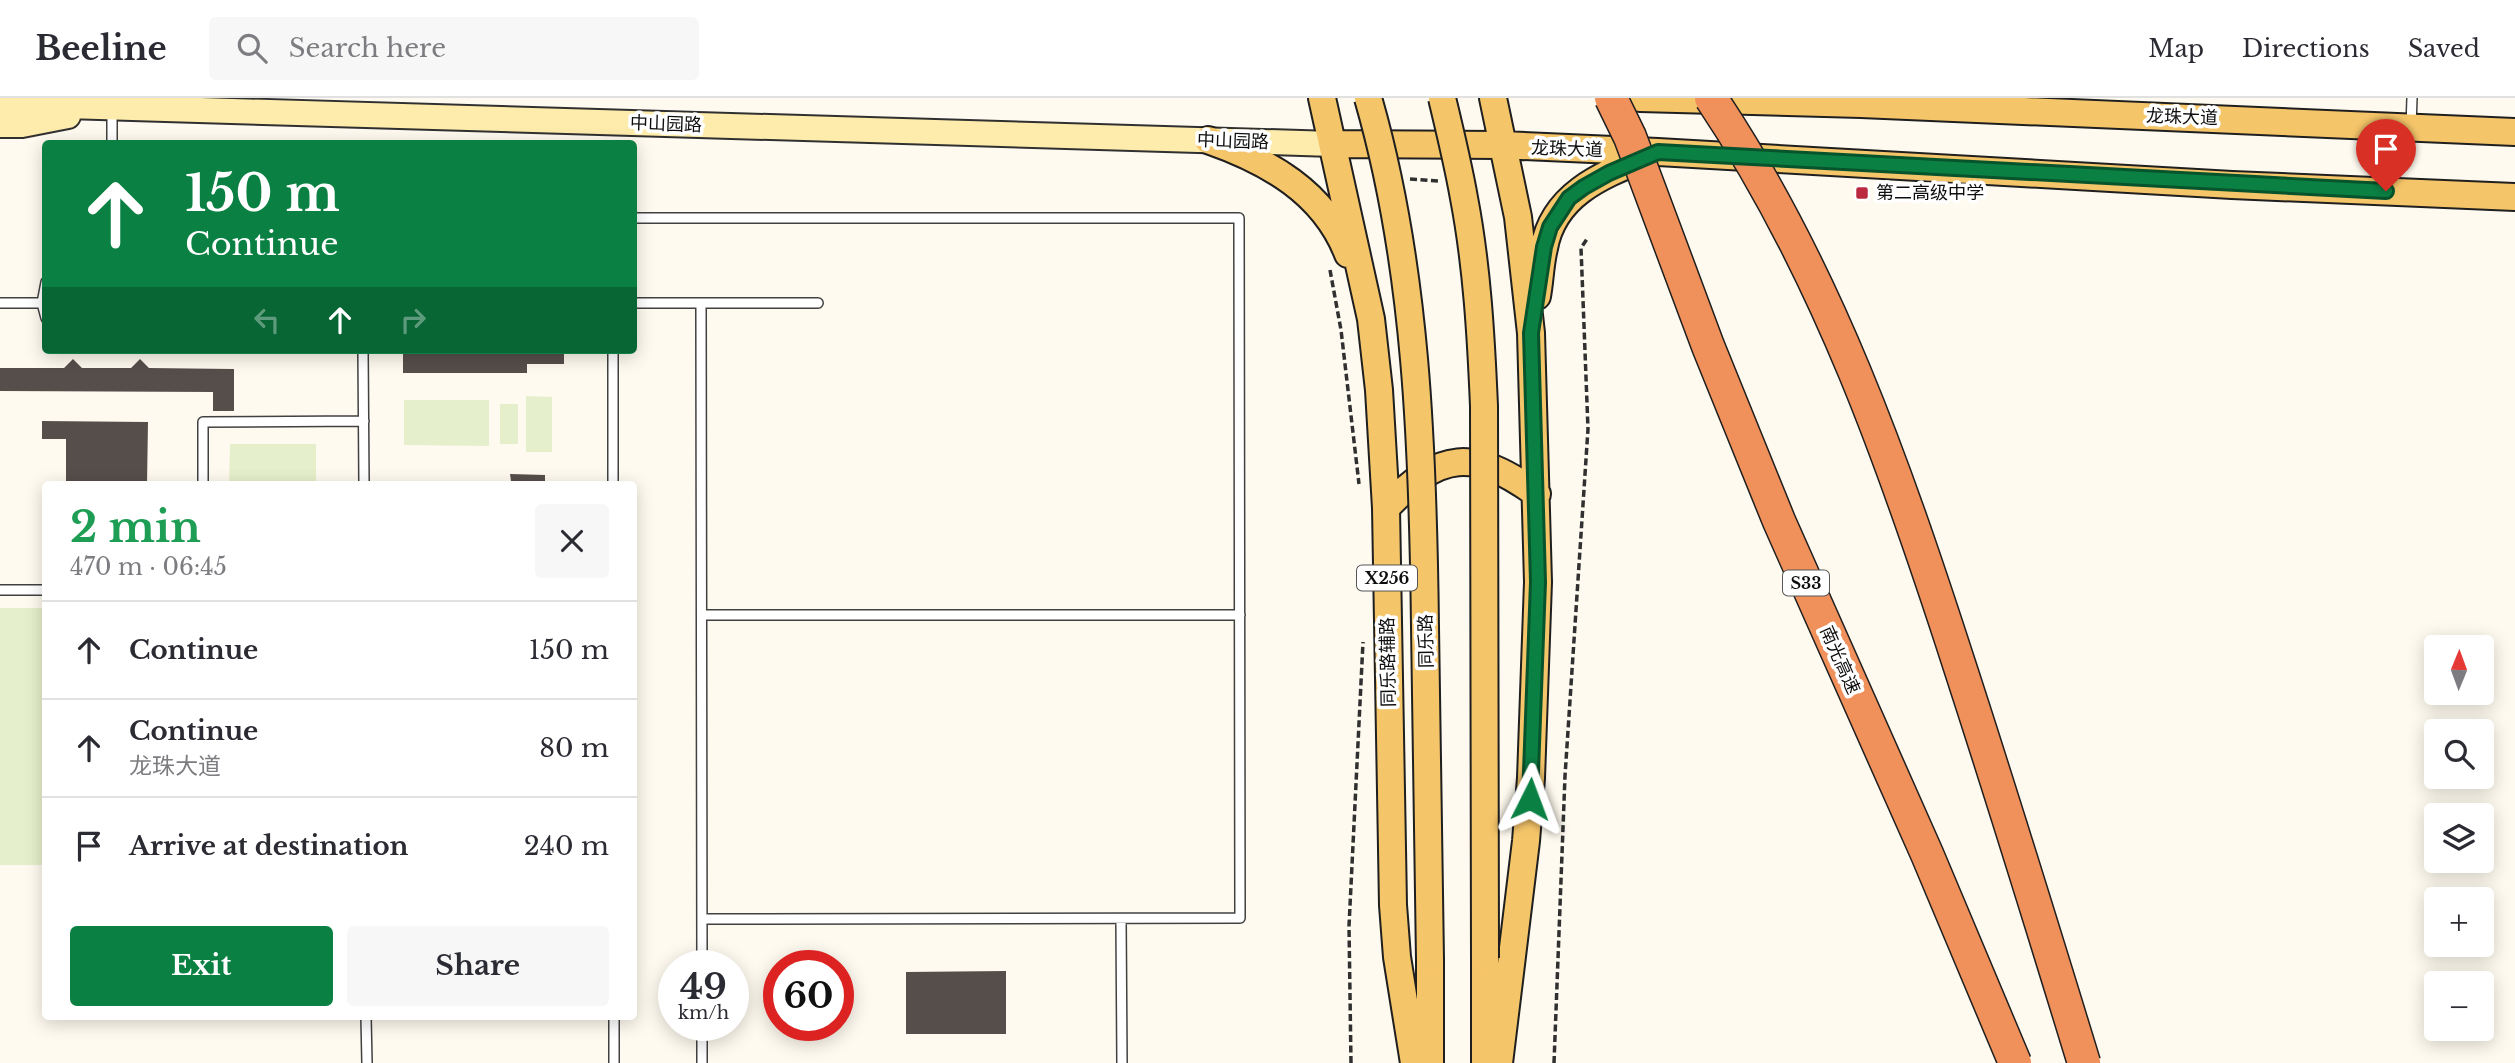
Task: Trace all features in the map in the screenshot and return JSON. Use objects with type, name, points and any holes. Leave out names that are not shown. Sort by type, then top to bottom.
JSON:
[{"type":"highway","name":"南光高速","points":[[1611,98],[1630,138],[1708,346],[1779,521],[1927,853],[2015,1063]]},
{"type":"highway","points":[[1711,98],[1752,163],[1799,247],[1846,347],[1873,413],[1933,584],[2084,1063]]},
{"type":"main road","name":"同乐路辅路","points":[[1322,98],[1371,319],[1384,452],[1394,905],[1397,957],[1414,1063]]},
{"type":"main road","name":"同乐路","points":[[1368,98],[1390,192],[1402,262],[1419,424],[1424,510],[1430,1063]]},
{"type":"main road","points":[[1442,98],[1466,211],[1475,273],[1482,365],[1485,1063]]},
{"type":"main road","points":[[1493,98],[1518,217],[1531,333],[1538,582],[1526,841],[1499,1063]]},
{"type":"main road","name":"龙珠大道","points":[[1640,98],[1902,106],[2515,132]]},
{"type":"main road","points":[[1648,98],[1653,99]]},
{"type":"main road","name":"中山园路","points":[[0,104],[116,101],[1333,145]]},
{"type":"main road","points":[[0,124],[22,125],[116,101]]},
{"type":"main road","points":[[1208,140],[1248,154],[1278,171],[1302,189],[1325,213],[1345,247],[1371,319]]},
{"type":"main road","name":"龙珠大道","points":[[1333,145],[1501,145],[2232,185],[2515,197]]},
{"type":"main road","points":[[1531,333],[1544,247],[1550,227],[1559,211],[1569,198],[1584,187],[1658,152]]},
{"type":"main road","points":[[1386,508],[1418,477],[1435,467],[1454,463],[1475,463],[1496,468],[1536,494]]},
{"type":"lane","points":[[2411,128],[2412,98]]},
{"type":"lane","points":[[112,140],[116,101]]},
{"type":"lane","points":[[637,218],[1239,218],[1240,918],[702,919]]},
{"type":"lane","points":[[0,303],[42,303]]},
{"type":"lane","points":[[637,303],[818,303]]},
{"type":"lane","points":[[701,303],[702,950]]},
{"type":"lane","points":[[363,354],[364,481]]},
{"type":"lane","points":[[613,354],[613,481]]},
{"type":"lane","points":[[203,481],[203,422],[364,421]]},
{"type":"lane","points":[[0,590],[42,590]]},
{"type":"lane","points":[[702,615],[1240,615]]},
{"type":"lane","points":[[1121,919],[1122,1063]]},
{"type":"lane","points":[[366,1020],[367,1063]]},
{"type":"lane","points":[[614,1020],[614,1063]]},
{"type":"lane","points":[[702,1041],[702,1063]]},
{"type":"path","points":[[1399,178],[1438,181]]},
{"type":"path","points":[[1554,1063],[1565,776],[1588,429],[1581,248],[1587,239]]},
{"type":"path","points":[[1328,261],[1342,330],[1360,487]]},
{"type":"path","points":[[1351,1063],[1349,926],[1363,638]]},
{"type":"green space","points":[[526,396],[552,397],[552,452],[526,452]]},
{"type":"green space","points":[[404,400],[489,400],[489,446],[404,445]]},
{"type":"green space","points":[[500,404],[518,404],[518,444],[500,444]]},
{"type":"green space","points":[[230,444],[316,444],[316,481],[229,481]]},
{"type":"green space","points":[[0,608],[42,608],[42,865],[0,865]]},
{"type":"building","points":[[403,354],[564,354],[564,364],[527,364],[527,373],[403,373]]},
{"type":"building","points":[[73,359],[82,368],[131,368],[140,359],[149,368],[234,369],[234,411],[213,411],[213,392],[0,391],[0,368],[64,368]]},
{"type":"building","points":[[42,421],[148,422],[147,481],[66,481],[66,439],[42,439]]},
{"type":"building","points":[[510,474],[545,475],[545,481],[511,481]]},
{"type":"building","points":[[1006,971],[1006,1034],[906,1034],[906,972]]},
{"type":"place","name":"第二高级中学","points":[[1862,193]]},
{"type":"route","points":[[1530,799],[1538,582],[1531,333],[1544,247],[1550,227],[1569,198],[1584,187],[1658,152],[2232,185],[2386,191]]}]
